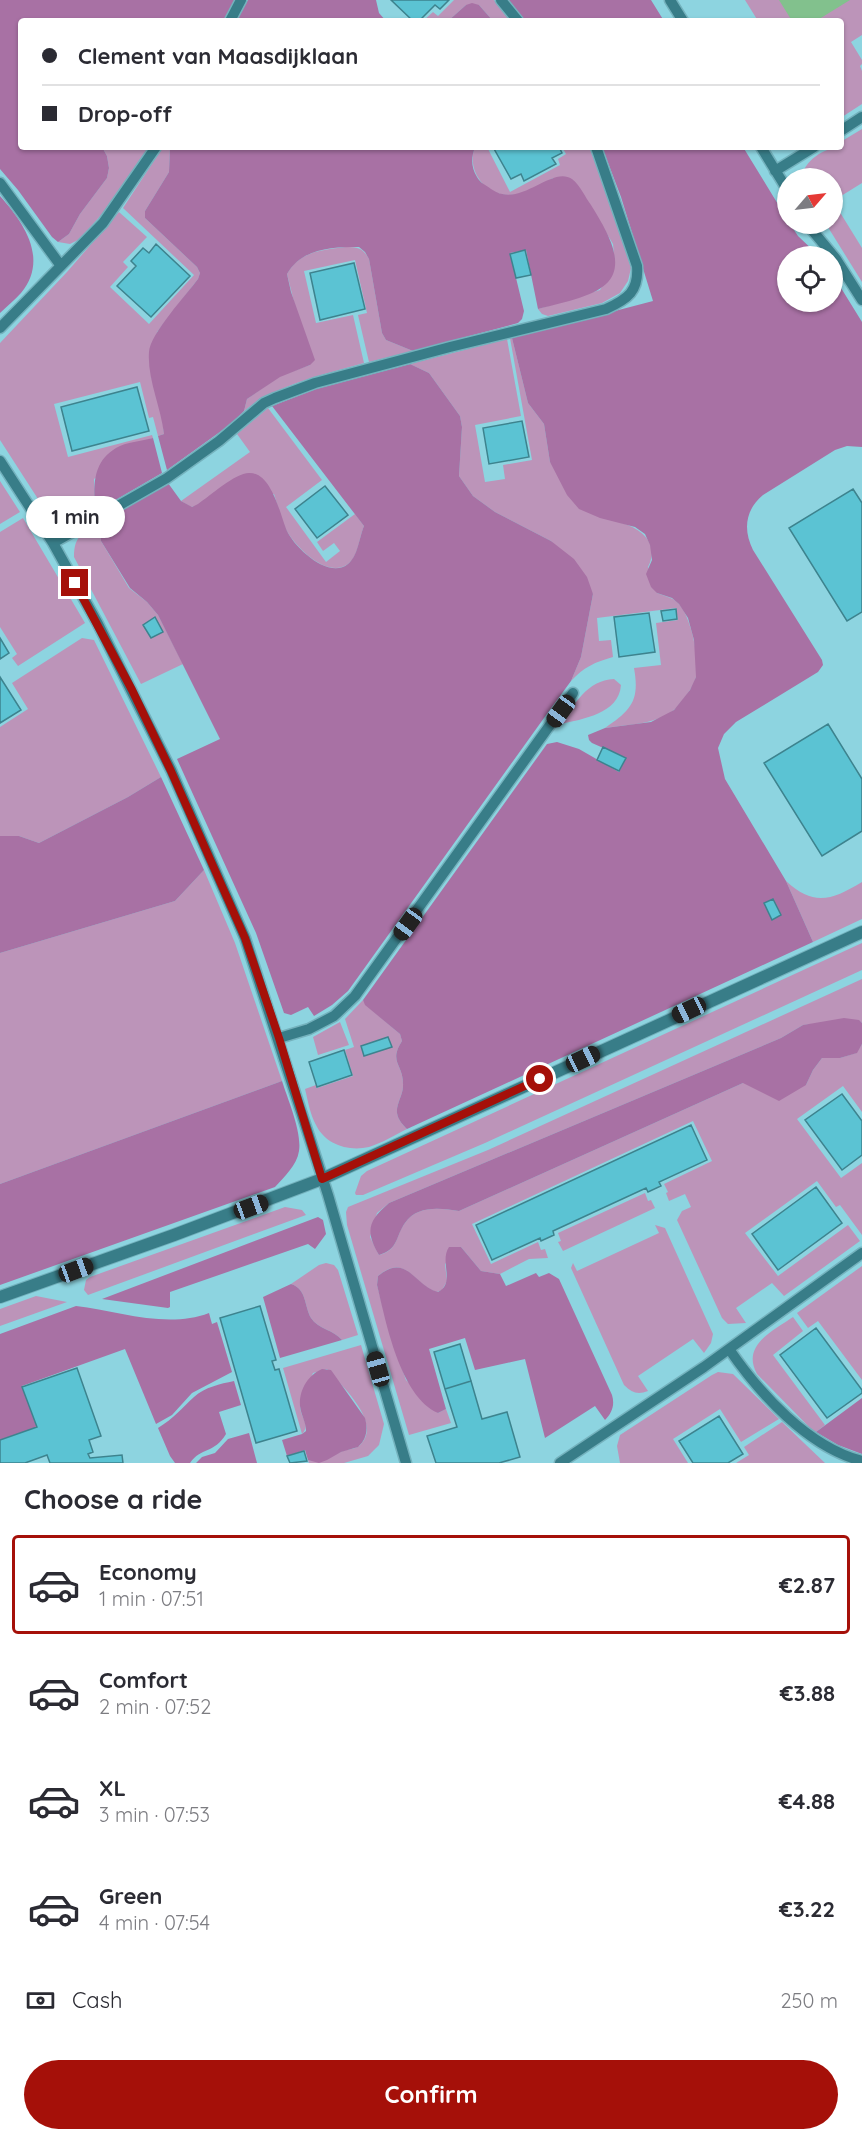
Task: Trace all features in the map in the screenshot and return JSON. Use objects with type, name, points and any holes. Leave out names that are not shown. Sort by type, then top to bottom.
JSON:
[{"type":"street","points":[[0,1297],[206,1224],[322,1179],[862,932]]},
{"type":"lane","points":[[232,18],[241,0]]},
{"type":"lane","points":[[501,0],[516,18]]},
{"type":"lane","points":[[670,0],[681,18]]},
{"type":"lane","points":[[844,129],[862,117]]},
{"type":"lane","points":[[0,328],[103,223],[154,150]]},
{"type":"lane","points":[[53,543],[167,478],[219,441],[264,403],[275,398],[315,383],[606,309],[624,301],[638,280],[637,266],[597,150]]},
{"type":"lane","points":[[763,150],[777,174]]},
{"type":"lane","points":[[775,171],[809,150]]},
{"type":"lane","points":[[0,183],[61,266]]},
{"type":"lane","points":[[815,234],[836,259],[862,300]]},
{"type":"lane","points":[[0,461],[53,543],[132,690],[215,866],[245,938],[279,1038],[332,1209],[406,1463]]},
{"type":"lane","points":[[279,1038],[309,1029],[334,1016],[355,996],[573,693]]},
{"type":"lane","points":[[560,1463],[729,1349],[862,1253]]},
{"type":"lane","points":[[729,1349],[748,1377],[836,1463]]},
{"type":"lane","points":[[812,1438],[835,1452],[862,1461]]},
{"type":"shaded area","points":[[0,0],[235,0],[225,18],[18,18],[18,150],[104,150],[109,168],[107,178],[80,214],[69,234],[58,242],[0,169]]},
{"type":"shaded area","points":[[248,0],[376,0],[379,13],[383,18],[238,18]]},
{"type":"shaded area","points":[[454,0],[494,0],[509,18],[490,18],[479,5],[466,5],[451,18],[426,18],[433,12],[438,16]]},
{"type":"shaded area","points":[[508,0],[651,0],[662,18],[523,18]]},
{"type":"shaded area","points":[[745,0],[862,0],[862,35],[851,42],[862,60],[860,66],[862,104],[844,116],[844,18],[756,18]]},
{"type":"shaded area","points":[[779,0],[850,0],[821,18],[790,18]]},
{"type":"shaded area","points":[[472,3],[479,5],[490,18],[451,18],[466,5]]},
{"type":"shaded area","points":[[862,129],[862,183],[843,195],[843,168],[805,168],[822,152],[844,150],[844,140]]},
{"type":"shaded area","points":[[104,150],[147,150],[116,198],[80,239],[70,244],[58,242],[69,234],[80,214],[107,178],[109,168]]},
{"type":"shaded area","points":[[161,150],[170,150],[169,172],[145,211],[145,218],[197,267],[200,273],[198,279],[157,332],[151,376],[162,415],[164,434],[158,436],[153,417],[149,418],[140,382],[54,404],[68,457],[152,435],[153,438],[144,441],[94,479],[95,512],[66,525],[49,516],[0,440],[0,343],[67,272],[119,212],[147,237],[123,262],[128,267],[110,287],[149,324],[194,275],[123,208]]},
{"type":"shaded area","points":[[170,150],[474,150],[472,162],[477,177],[483,184],[502,194],[524,191],[564,176],[572,179],[580,188],[607,233],[615,255],[615,266],[606,284],[593,293],[538,309],[526,250],[510,253],[524,311],[522,319],[518,323],[413,351],[386,340],[382,333],[369,259],[365,252],[359,247],[349,247],[309,254],[293,265],[287,274],[315,360],[310,365],[280,377],[247,399],[244,411],[231,424],[167,470],[158,436],[164,434],[152,383],[149,352],[162,325],[198,279],[200,273],[197,267],[145,218],[145,211],[169,172]]},
{"type":"shaded area","points":[[474,150],[489,150],[510,192],[560,165],[558,159],[566,154],[564,150],[590,150],[610,201],[631,268],[628,281],[620,293],[602,303],[548,316],[542,314],[538,309],[600,290],[615,265],[613,244],[580,189],[553,178],[516,195],[501,194],[493,191],[480,180],[473,164]]},
{"type":"shaded area","points":[[603,150],[745,150],[777,203],[777,234],[797,234],[808,246],[777,246],[777,312],[843,312],[843,291],[862,322],[862,447],[847,446],[835,450],[763,495],[752,507],[747,528],[753,550],[823,665],[818,672],[736,722],[724,734],[718,748],[725,779],[786,881],[813,942],[407,1129],[397,1113],[403,1086],[396,1059],[402,1041],[400,1034],[365,1005],[363,1000],[547,744],[557,742],[579,749],[619,772],[626,758],[592,743],[588,735],[605,728],[651,722],[674,710],[690,690],[696,677],[694,640],[688,618],[672,598],[657,593],[651,587],[646,574],[652,560],[650,545],[645,534],[635,527],[600,518],[579,509],[567,495],[550,462],[544,424],[528,403],[512,338],[653,301],[621,197]]},
{"type":"shaded area","points":[[0,196],[25,230],[33,254],[33,267],[29,280],[21,293],[0,313]]},
{"type":"shaded area","points":[[843,217],[862,248],[862,282],[843,251],[843,246],[840,246],[832,234],[843,234]]},
{"type":"shaded area","points":[[346,247],[360,249],[369,259],[382,333],[386,340],[413,351],[369,362],[358,315],[367,313],[355,260],[304,271],[316,323],[353,315],[364,363],[286,387],[244,411],[247,399],[280,376],[310,365],[287,274],[298,260],[305,256]]},
{"type":"shaded area","points":[[510,338],[512,338],[528,403],[544,424],[550,462],[622,523],[642,533],[652,551],[648,567],[657,593],[676,601],[687,618],[697,660],[696,677],[685,698],[669,714],[661,718],[605,728],[621,716],[631,704],[636,689],[634,668],[661,665],[656,623],[678,620],[676,608],[597,618],[599,641],[611,640],[613,657],[590,666],[571,681],[581,657],[593,594],[551,541],[495,512],[473,496],[459,476],[462,427],[460,416],[429,373],[410,364],[507,339],[521,416],[475,425],[485,482],[505,479],[503,465],[532,460]]},
{"type":"shaded area","points":[[410,364],[429,373],[460,416],[462,427],[459,476],[473,496],[495,512],[551,541],[574,559],[587,577],[593,594],[581,657],[571,681],[348,991],[332,1005],[314,1016],[308,1007],[291,1015],[284,1013],[256,933],[177,759],[220,739],[158,615],[130,588],[101,541],[100,523],[168,483],[181,501],[192,507],[230,481],[249,473],[264,479],[278,505],[287,531],[297,546],[322,565],[340,568],[348,564],[356,552],[364,526],[272,406],[316,389]]},
{"type":"shaded area","points":[[268,408],[322,480],[286,507],[326,562],[340,551],[334,543],[323,551],[317,542],[355,514],[364,526],[351,561],[340,568],[332,568],[314,560],[293,540],[286,529],[274,494],[191,507],[181,501],[250,452],[237,434]]},
{"type":"shaded area","points":[[153,438],[162,473],[95,512],[96,477],[102,461],[120,446]]},
{"type":"shaded area","points":[[0,481],[20,512],[0,524]]},
{"type":"shaded area","points":[[23,518],[85,623],[18,666],[12,658],[17,654],[0,627],[0,532]]},
{"type":"shaded area","points":[[100,523],[101,541],[129,588],[147,602],[158,615],[183,664],[141,684],[74,557],[74,550],[81,535]]},
{"type":"shaded area","points":[[82,638],[94,640],[161,777],[128,797],[39,843],[19,836],[0,836],[0,727],[28,709],[12,683]]},
{"type":"shaded area","points":[[614,679],[621,685],[619,695],[607,709],[589,717],[561,724],[576,702],[589,689],[605,680]]},
{"type":"shaded area","points":[[161,777],[204,870],[175,901],[0,953],[0,836],[19,836],[39,843],[128,797]]},
{"type":"shaded area","points":[[204,870],[235,943],[282,1081],[0,1184],[0,953],[175,901]]},
{"type":"shaded area","points":[[786,881],[805,895],[823,898],[841,893],[862,882],[862,919],[813,942]]},
{"type":"shaded area","points":[[862,943],[862,970],[485,1143],[363,1195],[355,1193],[361,1176],[367,1171]]},
{"type":"shaded area","points":[[862,979],[862,1023],[858,1020],[803,1025],[781,1038],[389,1203],[377,1213],[370,1237],[379,1255],[385,1253],[393,1246],[405,1223],[416,1213],[430,1209],[459,1211],[743,1083],[806,1085],[822,1058],[840,1058],[856,1053],[862,1044],[862,1112],[843,1086],[797,1119],[841,1178],[862,1163],[862,1235],[840,1205],[836,1207],[817,1181],[745,1233],[778,1276],[848,1225],[860,1241],[784,1296],[772,1283],[736,1308],[746,1323],[728,1324],[722,1318],[677,1220],[682,1211],[691,1207],[685,1194],[669,1201],[664,1184],[712,1161],[693,1121],[472,1224],[491,1264],[538,1242],[541,1250],[545,1249],[548,1258],[529,1259],[500,1274],[481,1271],[461,1247],[445,1264],[447,1281],[442,1290],[437,1292],[409,1272],[396,1267],[378,1276],[377,1285],[391,1338],[406,1380],[438,1413],[446,1409],[451,1423],[409,1435],[347,1225],[348,1207],[488,1150]]},
{"type":"shaded area","points":[[363,1000],[400,1034],[402,1041],[396,1059],[403,1086],[397,1113],[407,1129],[369,1147],[353,1148],[331,1142],[320,1132],[312,1116],[305,1089],[316,1085],[317,1088],[353,1076],[345,1050],[354,1047],[345,1019]]},
{"type":"shaded area","points":[[844,1018],[859,1020],[862,1023],[862,1044],[857,1053],[840,1058],[822,1058],[806,1085],[779,1101],[743,1083],[459,1211],[430,1209],[416,1213],[405,1223],[390,1249],[379,1255],[375,1247],[370,1233],[371,1227],[377,1215],[389,1203],[781,1038],[803,1025]]},
{"type":"shaded area","points":[[340,1022],[349,1045],[318,1055],[313,1037]]},
{"type":"shaded area","points":[[282,1081],[297,1126],[299,1151],[293,1166],[275,1187],[0,1285],[0,1184]]},
{"type":"shaded area","points":[[645,1193],[648,1201],[651,1200],[655,1208],[563,1251],[558,1242],[561,1241],[558,1233]]},
{"type":"shaded area","points":[[285,1207],[302,1210],[306,1215],[88,1295],[84,1290],[86,1280],[90,1277]]},
{"type":"shaded area","points":[[318,1217],[323,1220],[326,1234],[315,1249],[308,1244],[170,1292],[170,1307],[168,1308],[102,1299]]},
{"type":"shaded area","points":[[655,1225],[665,1228],[713,1334],[711,1343],[704,1353],[693,1339],[638,1376],[648,1391],[638,1393],[624,1385],[571,1268],[573,1263],[577,1271],[659,1233]]},
{"type":"shaded area","points":[[449,1247],[461,1247],[481,1271],[500,1274],[506,1286],[536,1273],[539,1277],[549,1273],[559,1279],[612,1395],[612,1409],[605,1420],[595,1406],[545,1438],[525,1359],[475,1370],[465,1338],[429,1349],[446,1409],[438,1413],[425,1404],[404,1375],[390,1337],[377,1285],[378,1276],[396,1267],[410,1272],[429,1288],[438,1292],[446,1283],[446,1253]]},
{"type":"shaded area","points":[[326,1263],[334,1265],[338,1270],[358,1335],[342,1340],[314,1322],[303,1294],[291,1284],[319,1265]]},
{"type":"shaded area","points":[[862,1266],[862,1380],[818,1321],[808,1328],[797,1313]]},
{"type":"shaded area","points":[[291,1284],[303,1294],[314,1322],[342,1340],[280,1358],[263,1297]]},
{"type":"shaded area","points":[[36,1296],[67,1302],[0,1326],[0,1309]]},
{"type":"shaded area","points":[[76,1306],[160,1319],[193,1317],[209,1313],[212,1324],[217,1322],[232,1372],[192,1393],[172,1415],[156,1424],[125,1349],[22,1386],[37,1427],[0,1440],[0,1334]]},
{"type":"shaded area","points":[[793,1317],[803,1331],[773,1355],[825,1425],[816,1432],[757,1374],[753,1364],[756,1347],[769,1334]]},
{"type":"shaded area","points":[[361,1345],[384,1424],[379,1445],[368,1456],[344,1463],[309,1463],[308,1460],[323,1460],[359,1446],[366,1435],[367,1425],[357,1404],[327,1369],[313,1373],[302,1399],[300,1410],[305,1427],[302,1434],[283,1368]]},
{"type":"shaded area","points":[[322,1369],[331,1370],[365,1418],[366,1430],[365,1437],[358,1447],[341,1452],[319,1463],[308,1460],[305,1450],[287,1456],[282,1440],[306,1431],[300,1406],[301,1394],[309,1379]]},
{"type":"shaded area","points":[[718,1372],[733,1374],[779,1419],[741,1442],[720,1409],[673,1439],[688,1463],[620,1463],[617,1446],[620,1435]]},
{"type":"shaded area","points":[[234,1381],[241,1405],[219,1412],[226,1434],[217,1445],[194,1458],[190,1463],[175,1463],[158,1428],[203,1391]]},
{"type":"shaded area","points":[[862,1398],[862,1454],[838,1445],[816,1432]]},
{"type":"shaded area","points":[[782,1422],[825,1463],[736,1463],[749,1455],[744,1447]]},
{"type":"shaded area","points":[[249,1433],[257,1463],[196,1463],[202,1457],[215,1453],[228,1439]]},
{"type":"building","points":[[391,0],[449,0],[440,9],[435,5],[422,18],[410,18]]},
{"type":"building","points":[[495,150],[560,150],[562,153],[552,158],[556,164],[524,181],[521,174],[511,179]]},
{"type":"building","points":[[156,244],[190,276],[151,317],[117,286],[136,266],[131,261],[143,248],[149,253]]},
{"type":"building","points":[[525,250],[531,275],[516,278],[510,254]]},
{"type":"building","points":[[354,263],[365,309],[320,320],[310,273]]},
{"type":"building","points":[[137,387],[149,431],[72,451],[61,407]]},
{"type":"building","points":[[522,421],[529,457],[489,464],[483,428]]},
{"type":"building","points":[[325,486],[348,515],[317,538],[295,509]]},
{"type":"building","points":[[853,489],[862,503],[862,612],[847,621],[789,528]]},
{"type":"building","points":[[676,609],[677,619],[663,621],[661,611]]},
{"type":"building","points":[[649,613],[655,652],[619,657],[614,617]]},
{"type":"building","points":[[155,617],[163,632],[151,638],[143,625]]},
{"type":"building","points":[[0,638],[9,653],[0,659]]},
{"type":"building","points":[[0,677],[21,710],[0,723]]},
{"type":"building","points":[[828,724],[862,779],[862,831],[822,856],[764,763]]},
{"type":"building","points":[[603,747],[626,758],[619,771],[597,760]]},
{"type":"building","points":[[773,899],[781,915],[772,920],[764,903]]},
{"type":"building","points":[[388,1037],[392,1047],[364,1056],[361,1046]]},
{"type":"building","points":[[344,1050],[352,1075],[317,1087],[309,1062]]},
{"type":"building","points":[[842,1094],[862,1121],[862,1155],[842,1170],[805,1120]]},
{"type":"building","points":[[691,1125],[707,1160],[659,1182],[661,1186],[648,1192],[646,1188],[553,1231],[554,1235],[541,1241],[540,1238],[492,1260],[476,1225]]},
{"type":"building","points":[[816,1187],[842,1223],[778,1270],[752,1234]]},
{"type":"building","points":[[260,1306],[276,1360],[272,1361],[275,1370],[279,1369],[297,1431],[256,1443],[220,1318]]},
{"type":"building","points":[[816,1328],[862,1390],[862,1393],[827,1418],[780,1355]]},
{"type":"building","points":[[460,1344],[471,1381],[445,1389],[434,1352]]},
{"type":"building","points":[[77,1368],[101,1436],[89,1440],[93,1452],[88,1454],[90,1458],[122,1455],[123,1463],[50,1463],[47,1455],[25,1463],[0,1463],[0,1440],[37,1427],[22,1387]]},
{"type":"building","points":[[471,1381],[482,1419],[507,1412],[520,1457],[499,1463],[436,1463],[427,1436],[457,1427],[445,1389]]},
{"type":"building","points":[[719,1416],[743,1454],[728,1463],[693,1463],[679,1441]]},
{"type":"building","points":[[304,1451],[307,1461],[290,1463],[287,1456]]},
{"type":"route","points":[[75,583],[132,690],[171,771],[245,938],[279,1038],[322,1179],[540,1079]]}]
